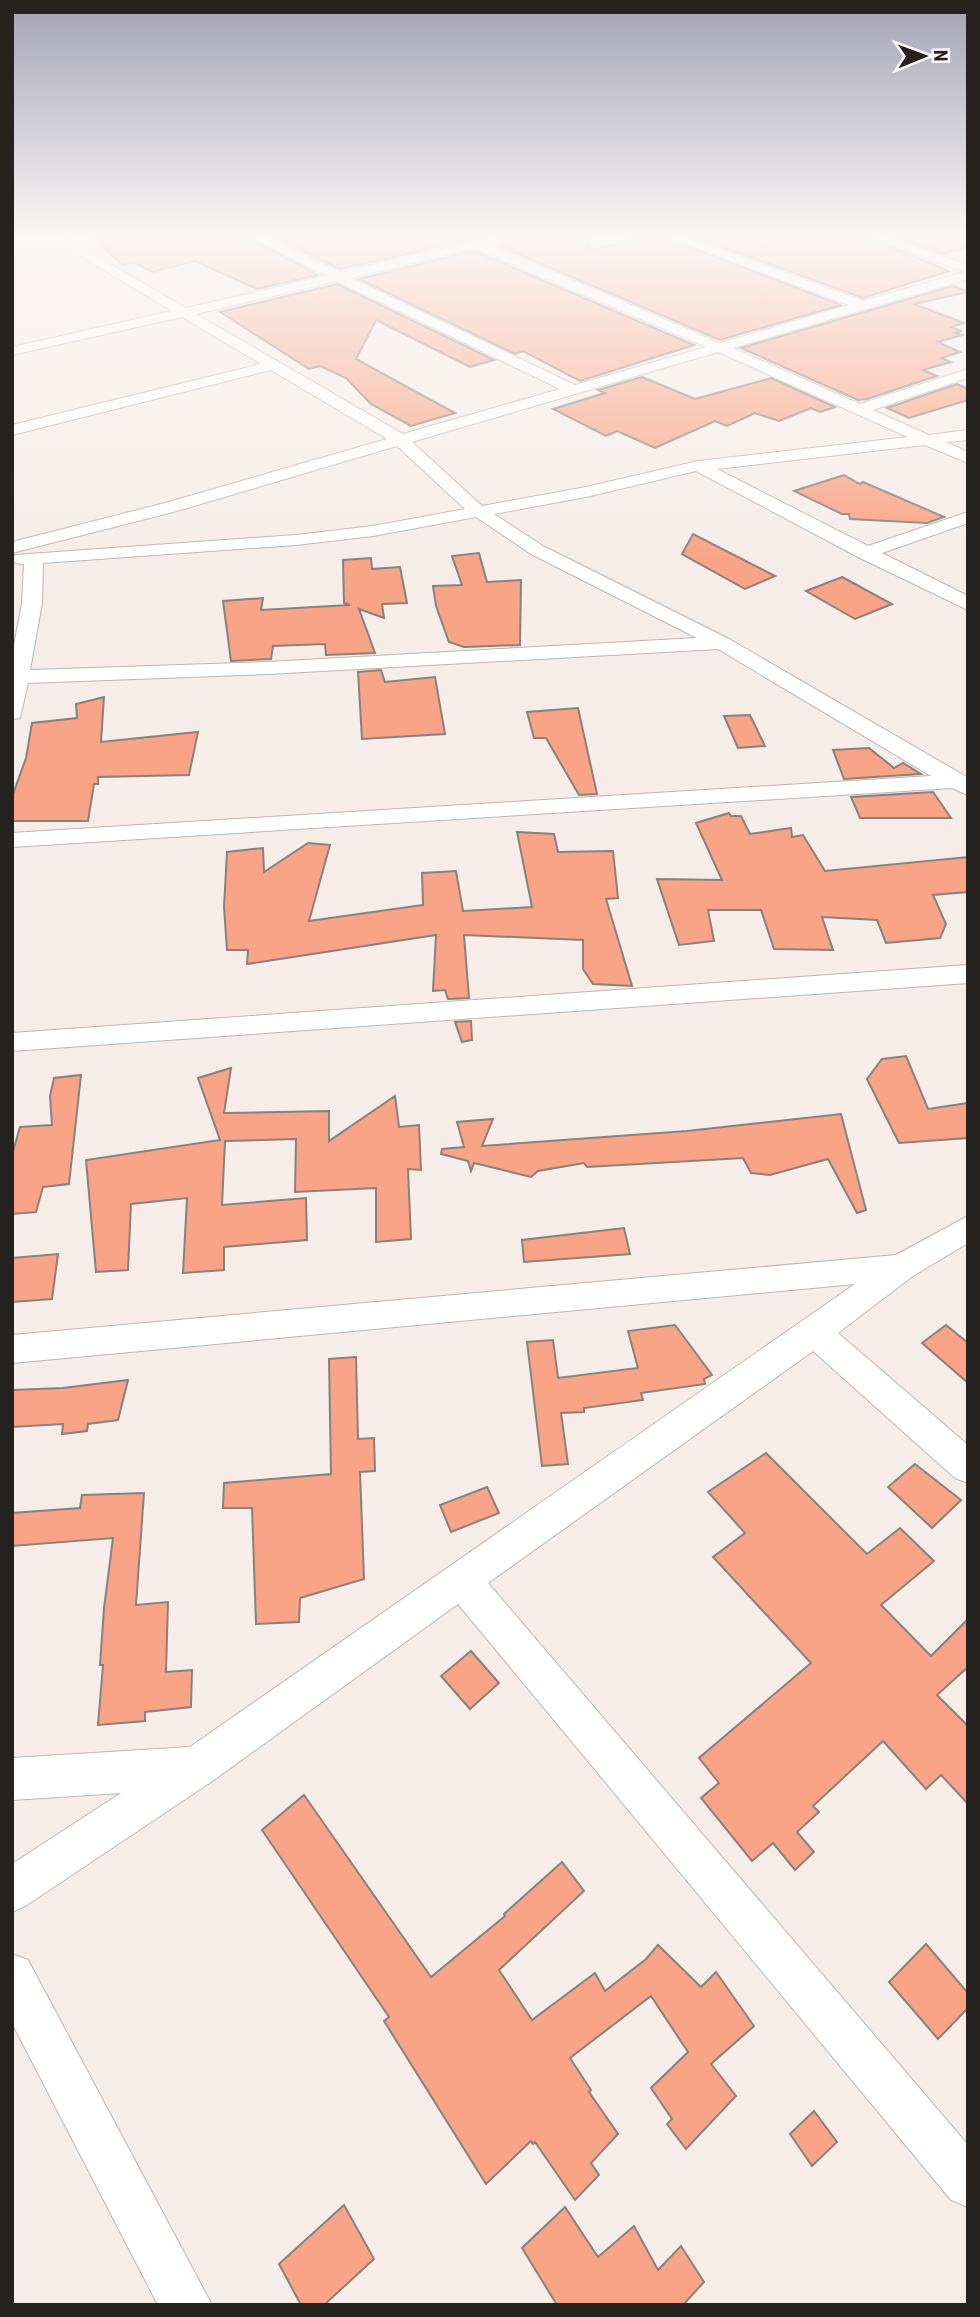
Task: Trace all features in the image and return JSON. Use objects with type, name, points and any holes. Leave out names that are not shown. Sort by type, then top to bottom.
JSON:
[{"type":"street","points":[[12,351],[43,344]]},
{"type":"street","points":[[238,344],[399,439],[478,511],[537,550],[722,643],[962,784]]},
{"type":"street","points":[[477,344],[572,389]]},
{"type":"street","points":[[713,344],[968,458]]},
{"type":"street","points":[[12,548],[171,507],[572,389],[735,344]]},
{"type":"street","points":[[12,430],[275,365]]},
{"type":"street","points":[[861,409],[968,373]]},
{"type":"street","points":[[12,560],[296,540],[373,531],[586,492],[698,466],[968,435]]},
{"type":"street","points":[[698,466],[968,604]]},
{"type":"street","points":[[864,553],[968,517]]},
{"type":"street","points":[[12,713],[32,603],[34,559]]},
{"type":"street","points":[[20,677],[268,668],[722,643]]},
{"type":"street","points":[[12,840],[962,784]]},
{"type":"street","points":[[12,1042],[968,974]]},
{"type":"street","points":[[12,1890],[196,1767],[814,1332],[902,1266],[968,1228]]},
{"type":"street","points":[[12,1349],[902,1266]]},
{"type":"street","points":[[814,1332],[968,1467]]},
{"type":"street","points":[[462,1580],[968,2183]]},
{"type":"street","points":[[12,1779],[196,1767]]},
{"type":"street","points":[[12,1976],[186,2305]]},
{"type":"building","points":[[270,344],[364,344],[356,359],[455,413],[411,426],[371,404],[346,378],[320,366],[309,369]]},
{"type":"building","points":[[424,344],[461,344],[494,360],[470,367]]},
{"type":"building","points":[[494,344],[694,345],[580,381],[523,351],[515,354]]},
{"type":"building","points":[[754,344],[943,344],[960,352],[941,358],[951,362],[923,370],[937,376],[858,400],[741,348]]},
{"type":"building","points":[[642,377],[695,399],[771,378],[835,407],[820,412],[811,408],[779,421],[755,413],[727,426],[715,421],[655,448],[617,431],[606,436],[553,409],[605,393],[598,390]]},
{"type":"building","points":[[957,384],[968,389],[968,400],[909,418],[887,408]]},
{"type":"building","points":[[844,475],[860,484],[863,482],[944,517],[927,523],[850,519],[849,514],[842,514],[794,491]]},
{"type":"building","points":[[693,534],[775,576],[745,589],[682,554]]},
{"type":"building","points":[[479,553],[487,582],[521,580],[520,645],[464,647],[449,642],[436,606],[433,586],[462,585],[452,556]]},
{"type":"building","points":[[371,558],[372,569],[400,567],[407,603],[382,604],[384,618],[359,609],[375,653],[326,655],[325,644],[273,646],[271,659],[231,661],[223,601],[263,598],[261,610],[350,605],[344,603],[343,560]]},
{"type":"building","points":[[842,577],[892,604],[855,619],[806,591]]},
{"type":"building","points":[[381,670],[385,682],[435,677],[445,734],[362,739],[358,672]]},
{"type":"building","points":[[104,697],[101,742],[198,732],[189,775],[98,777],[98,784],[94,784],[88,821],[12,821],[12,797],[26,758],[32,723],[77,718],[76,704]]},
{"type":"building","points":[[578,708],[597,794],[579,795],[546,738],[534,738],[527,712]]},
{"type":"building","points":[[750,715],[765,746],[738,748],[724,716]]},
{"type":"building","points":[[869,748],[894,768],[903,763],[921,774],[844,779],[833,750]]},
{"type":"building","points":[[933,792],[951,818],[860,818],[851,797]]},
{"type":"building","points":[[729,813],[731,816],[741,816],[750,834],[791,828],[792,837],[803,835],[825,871],[968,857],[968,892],[933,895],[946,924],[940,938],[886,943],[877,920],[822,917],[833,950],[774,949],[761,910],[708,910],[714,941],[679,945],[657,879],[722,880],[696,823]]},
{"type":"building","points":[[517,832],[554,834],[558,852],[613,851],[618,898],[606,899],[632,986],[593,984],[583,969],[583,940],[464,935],[469,998],[448,999],[445,990],[433,991],[436,935],[247,964],[248,950],[227,950],[224,907],[227,852],[263,848],[264,872],[308,843],[330,845],[309,921],[423,905],[422,873],[456,871],[463,911],[532,907]]},
{"type":"building","points":[[471,1021],[472,1040],[462,1042],[455,1022]]},
{"type":"building","points":[[906,1056],[928,1109],[968,1103],[968,1138],[899,1143],[867,1079],[882,1059]]},
{"type":"building","points":[[231,1068],[224,1113],[329,1111],[329,1141],[395,1096],[399,1127],[419,1125],[421,1170],[408,1169],[411,1239],[376,1242],[376,1188],[295,1192],[296,1139],[225,1141],[222,1205],[306,1198],[307,1240],[224,1247],[224,1270],[183,1273],[187,1198],[131,1204],[128,1270],[96,1272],[86,1160],[220,1140],[198,1078]]},
{"type":"building","points":[[81,1075],[69,1184],[43,1187],[36,1212],[12,1214],[12,1155],[20,1127],[52,1125],[50,1096],[54,1078]]},
{"type":"building","points":[[841,1114],[866,1210],[857,1213],[828,1159],[770,1175],[751,1173],[743,1158],[587,1167],[584,1163],[538,1171],[531,1177],[474,1163],[471,1171],[468,1161],[441,1154],[442,1149],[464,1147],[457,1122],[493,1119],[482,1146],[687,1131]]},
{"type":"building","points":[[624,1228],[630,1254],[524,1262],[522,1240]]},
{"type":"building","points":[[58,1254],[52,1299],[12,1302],[12,1258]]},
{"type":"building","points":[[675,1325],[712,1375],[704,1379],[705,1384],[641,1393],[643,1400],[584,1408],[584,1412],[561,1413],[568,1464],[542,1466],[527,1342],[553,1340],[558,1378],[638,1368],[628,1331]]},
{"type":"building","points":[[946,1325],[968,1343],[968,1383],[922,1343]]},
{"type":"building","points":[[356,1357],[358,1439],[374,1438],[375,1471],[360,1472],[364,1579],[300,1598],[299,1622],[256,1624],[252,1508],[223,1508],[224,1483],[331,1474],[329,1359]]},
{"type":"building","points":[[128,1380],[118,1420],[88,1424],[87,1431],[62,1434],[63,1424],[12,1427],[12,1390],[63,1388]]},
{"type":"building","points":[[766,1453],[867,1554],[900,1528],[934,1561],[881,1605],[931,1656],[968,1619],[968,1667],[937,1695],[968,1726],[968,1804],[941,1775],[926,1789],[883,1741],[813,1806],[819,1812],[797,1832],[814,1852],[795,1870],[773,1843],[752,1861],[701,1798],[719,1783],[699,1758],[811,1663],[713,1557],[745,1533],[708,1492]]},
{"type":"building","points":[[915,1464],[961,1500],[932,1528],[888,1487]]},
{"type":"building","points":[[487,1487],[499,1513],[451,1532],[440,1505]]},
{"type":"building","points":[[144,1493],[136,1605],[168,1602],[166,1672],[192,1670],[191,1707],[145,1712],[145,1721],[98,1725],[104,1608],[113,1538],[12,1546],[12,1513],[80,1508],[82,1495]]},
{"type":"building","points":[[471,1651],[499,1683],[470,1709],[441,1676]]},
{"type":"building","points":[[304,1795],[431,1977],[505,1916],[504,1914],[562,1862],[584,1891],[499,1970],[532,2020],[595,1973],[605,1991],[646,1959],[658,1945],[701,1987],[716,1972],[754,2026],[711,2064],[736,2096],[686,2149],[667,2124],[672,2119],[651,2088],[688,2052],[651,1996],[570,2058],[618,2134],[591,2163],[599,2175],[575,2200],[535,2142],[533,2144],[531,2141],[486,2184],[384,2021],[389,2017],[262,1830]]},
{"type":"building","points":[[926,1944],[968,1993],[968,2008],[938,2039],[889,1982]]},
{"type":"building","points":[[814,2111],[837,2142],[812,2166],[790,2134]]},
{"type":"building","points":[[344,2205],[374,2259],[324,2305],[301,2305],[279,2264]]},
{"type":"building","points":[[565,2207],[598,2257],[634,2226],[658,2270],[681,2246],[704,2282],[683,2305],[557,2305],[522,2248]]}]
